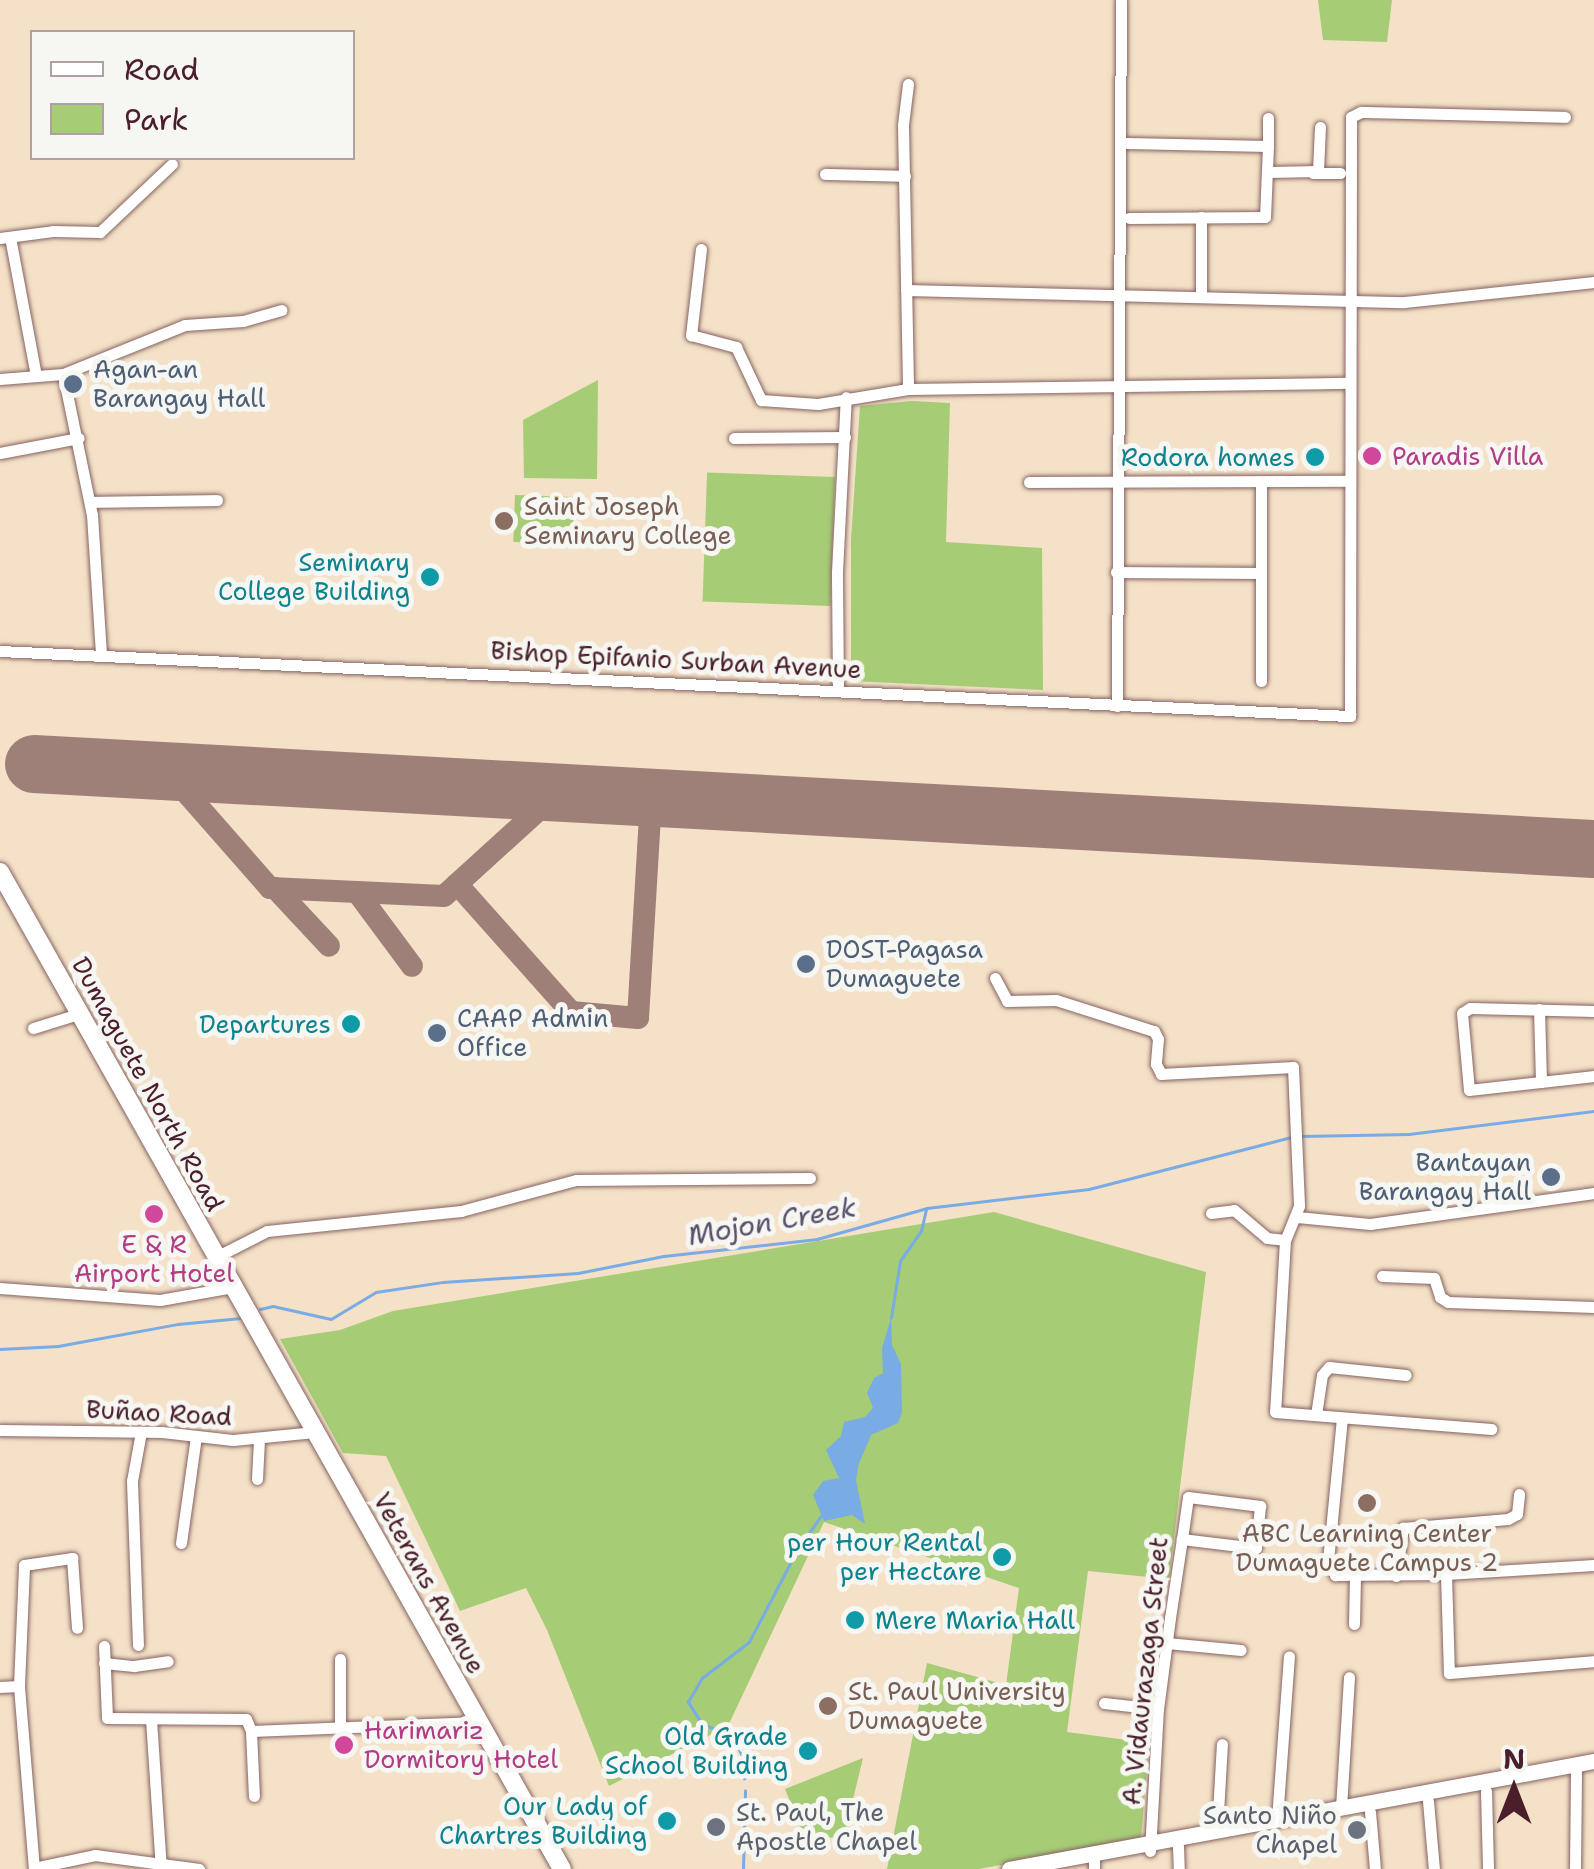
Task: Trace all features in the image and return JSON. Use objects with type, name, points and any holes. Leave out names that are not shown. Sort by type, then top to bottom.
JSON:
[{"type":"highway","name":"Dumaguete North Road","points":[[0,872],[6,897],[78,1014],[251,1322]]},
{"type":"highway","name":"Veterans Avenue","points":[[251,1322],[562,1869]]},
{"type":"main road","points":[[1049,1869],[1094,1865],[1217,1830],[1252,1829],[1277,1819],[1428,1801],[1454,1792],[1486,1791],[1576,1770],[1594,1762]]},
{"type":"main road","points":[[1009,1869],[1178,1846],[1576,1770],[1594,1772]]},
{"type":"street","points":[[1117,706],[1121,0]]},
{"type":"street","points":[[908,84],[902,126],[908,389]]},
{"type":"street","points":[[1029,482],[1350,480],[1350,122],[1355,113],[1565,118]]},
{"type":"street","points":[[1129,218],[1265,217],[1268,118]]},
{"type":"street","points":[[1314,172],[1319,167],[1320,128]]},
{"type":"street","points":[[1127,143],[1268,146]]},
{"type":"street","points":[[36,376],[5,238],[54,231],[100,232],[172,164]]},
{"type":"street","points":[[1268,172],[1340,173]]},
{"type":"street","points":[[824,174],[904,176]]},
{"type":"street","points":[[1201,217],[1201,295]]},
{"type":"street","points":[[701,249],[692,335],[736,347],[761,400],[818,404],[908,389],[1349,384]]},
{"type":"street","points":[[906,290],[1404,302],[1594,282]]},
{"type":"street","points":[[0,378],[63,374],[185,325],[244,320],[281,310]]},
{"type":"street","points":[[63,374],[90,502],[101,656]]},
{"type":"street","points":[[838,691],[836,572],[846,397]]},
{"type":"street","points":[[734,438],[845,437]]},
{"type":"street","points":[[0,452],[79,438]]},
{"type":"street","name":"Bishop Epifanio Surban Avenue","points":[[0,651],[1350,716],[1350,480]]},
{"type":"street","points":[[1261,482],[1261,681]]},
{"type":"street","points":[[90,502],[217,500]]},
{"type":"street","points":[[1116,572],[1258,573]]},
{"type":"street","points":[[994,978],[1006,1000],[1056,1000],[1154,1031],[1158,1039],[1156,1064],[1161,1074],[1293,1067],[1297,1217],[1285,1240],[1275,1412],[1491,1429]]},
{"type":"street","points":[[1594,1011],[1470,1008],[1462,1013],[1470,1090],[1594,1076]]},
{"type":"street","points":[[1539,1009],[1542,1082]]},
{"type":"street","points":[[33,1028],[78,1014]]},
{"type":"street","points":[[216,1257],[267,1231],[462,1211],[576,1180],[810,1178]]},
{"type":"street","points":[[1297,1217],[1370,1224],[1594,1192]]},
{"type":"street","points":[[1212,1213],[1234,1210],[1268,1238],[1285,1240]]},
{"type":"street","points":[[1382,1276],[1434,1278],[1442,1300],[1448,1302],[1594,1306]]},
{"type":"street","points":[[0,1288],[160,1300],[232,1287]]},
{"type":"street","points":[[1316,1415],[1322,1375],[1329,1367],[1406,1375]]},
{"type":"street","points":[[1342,1418],[1328,1567],[1335,1575],[1396,1576],[1594,1565]]},
{"type":"street","name":"Buñao Road","points":[[0,1430],[258,1439],[315,1432]]},
{"type":"street","points":[[138,1645],[132,1481],[141,1432]]},
{"type":"street","points":[[181,1543],[196,1436]]},
{"type":"street","points":[[257,1479],[258,1439]]},
{"type":"street","points":[[1396,1576],[1404,1528],[1508,1519],[1516,1514],[1519,1494]]},
{"type":"street","name":"A. Vidaurazaga Street","points":[[1150,1847],[1158,1708],[1188,1497],[1260,1506],[1256,1548],[1182,1540]]},
{"type":"street","points":[[77,1628],[72,1558],[24,1565],[19,1686],[34,1869],[94,1855],[161,1868],[199,1869]]},
{"type":"street","points":[[1446,1574],[1448,1673],[1594,1661]]},
{"type":"street","points":[[1354,1576],[1354,1624]]},
{"type":"street","points":[[1167,1643],[1241,1650]]},
{"type":"street","points":[[104,1646],[105,1717],[246,1719],[251,1731],[254,1796]]},
{"type":"street","points":[[1277,1819],[1289,1656]]},
{"type":"street","points":[[340,1659],[340,1725]]},
{"type":"street","points":[[104,1663],[134,1666],[168,1660]]},
{"type":"street","points":[[1348,1677],[1356,1810],[1374,1869]]},
{"type":"street","points":[[0,1687],[19,1686]]},
{"type":"street","points":[[1104,1703],[1158,1708]]},
{"type":"street","points":[[151,1719],[161,1868]]},
{"type":"street","points":[[251,1731],[478,1722]]},
{"type":"street","points":[[1217,1830],[1222,1744]]},
{"type":"street","points":[[1575,1869],[1576,1770]]},
{"type":"street","points":[[1486,1791],[1488,1869]]},
{"type":"street","points":[[1428,1801],[1434,1869]]},
{"type":"street","points":[[1178,1846],[1180,1869]]},
{"type":"green space","points":[[1318,0],[1392,0],[1387,42],[1323,40]]},
{"type":"green space","points":[[598,380],[597,479],[524,478],[523,420]]},
{"type":"green space","points":[[912,401],[950,403],[946,542],[1042,548],[1043,690],[851,681],[851,540],[860,406]]},
{"type":"green space","points":[[707,473],[835,477],[830,606],[703,601]]},
{"type":"green space","points":[[515,495],[574,497],[572,544],[513,542]]},
{"type":"green space","points":[[994,1212],[1206,1272],[1169,1579],[1088,1571],[1067,1732],[1149,1743],[1141,1839],[979,1869],[887,1869],[927,1663],[1006,1685],[1019,1588],[824,1522],[728,1726],[609,1786],[547,1630],[526,1588],[460,1611],[386,1456],[343,1453],[280,1339],[340,1330],[393,1311]]},
{"type":"green space","points":[[863,1758],[844,1836],[806,1841],[785,1789]]},
{"type":"water","points":[[891,1318],[892,1345],[901,1364],[902,1412],[898,1423],[871,1435],[858,1466],[856,1480],[865,1524],[852,1515],[824,1521],[813,1495],[823,1481],[839,1478],[826,1450],[841,1436],[844,1422],[865,1417],[873,1408],[867,1393],[874,1378],[883,1373],[882,1348]]},
{"type":"waterway","name":"Mojon Creek","points":[[1301,1136],[1409,1134],[1594,1111]]},
{"type":"waterway","name":"Mojon Creek","points":[[260,1309],[273,1306],[331,1319],[376,1292],[443,1282],[578,1273],[664,1256],[817,1239],[927,1208],[1089,1189],[1292,1137]]},
{"type":"waterway","points":[[891,1318],[900,1261],[921,1231],[926,1209]]},
{"type":"waterway","name":"Mojon Creek","points":[[0,1349],[58,1346],[178,1324],[241,1318]]},
{"type":"waterway","points":[[744,1779],[742,1756],[733,1738],[701,1723],[688,1702],[702,1678],[749,1642],[797,1550],[821,1516]]},
{"type":"waterway","points":[[743,1869],[745,1791]]},
{"type":"taxiway","points":[[168,772],[270,888],[444,896],[557,793]]},
{"type":"taxiway","points":[[457,884],[571,1012],[638,1018],[651,798]]},
{"type":"taxiway","points":[[275,888],[329,946]]},
{"type":"taxiway","points":[[357,892],[412,966]]},
{"type":"runway","points":[[34,764],[1594,849]]},
{"type":"place","name":"Agan-an Barangay Hall","points":[[73,384]]},
{"type":"place","name":"Paradis Villa","points":[[1372,456]]},
{"type":"place","name":"Rodora homes","points":[[1315,457]]},
{"type":"place","name":"Saint Joseph Seminary College","points":[[504,521]]},
{"type":"place","name":"Seminary College Building","points":[[430,577]]},
{"type":"place","name":"DOST-Pagasa Dumaguete","points":[[806,964]]},
{"type":"place","name":"Departures","points":[[351,1024]]},
{"type":"place","name":"CAAP Admin Office","points":[[437,1033]]},
{"type":"place","name":"Bantayan Barangay Hall","points":[[1551,1177]]},
{"type":"place","name":"E & R Airport Hotel","points":[[154,1214]]},
{"type":"place","name":"ABC Learning Center Dumaguete Campus 2","points":[[1367,1503]]},
{"type":"place","name":"per Hour Rental per Hectare","points":[[1002,1557]]},
{"type":"place","name":"Mere Maria Hall","points":[[855,1620]]},
{"type":"place","name":"St. Paul University Dumaguete","points":[[828,1706]]},
{"type":"place","name":"Harimariz Dormitory Hotel","points":[[344,1745]]},
{"type":"place","name":"Old Grade School Building","points":[[808,1751]]},
{"type":"place","name":"Our Lady of Chartres Building","points":[[667,1821]]},
{"type":"place","name":"St. Paul, The Apostle Chapel","points":[[716,1827]]},
{"type":"place","name":"Santo Niño Chapel","points":[[1357,1830]]}]
